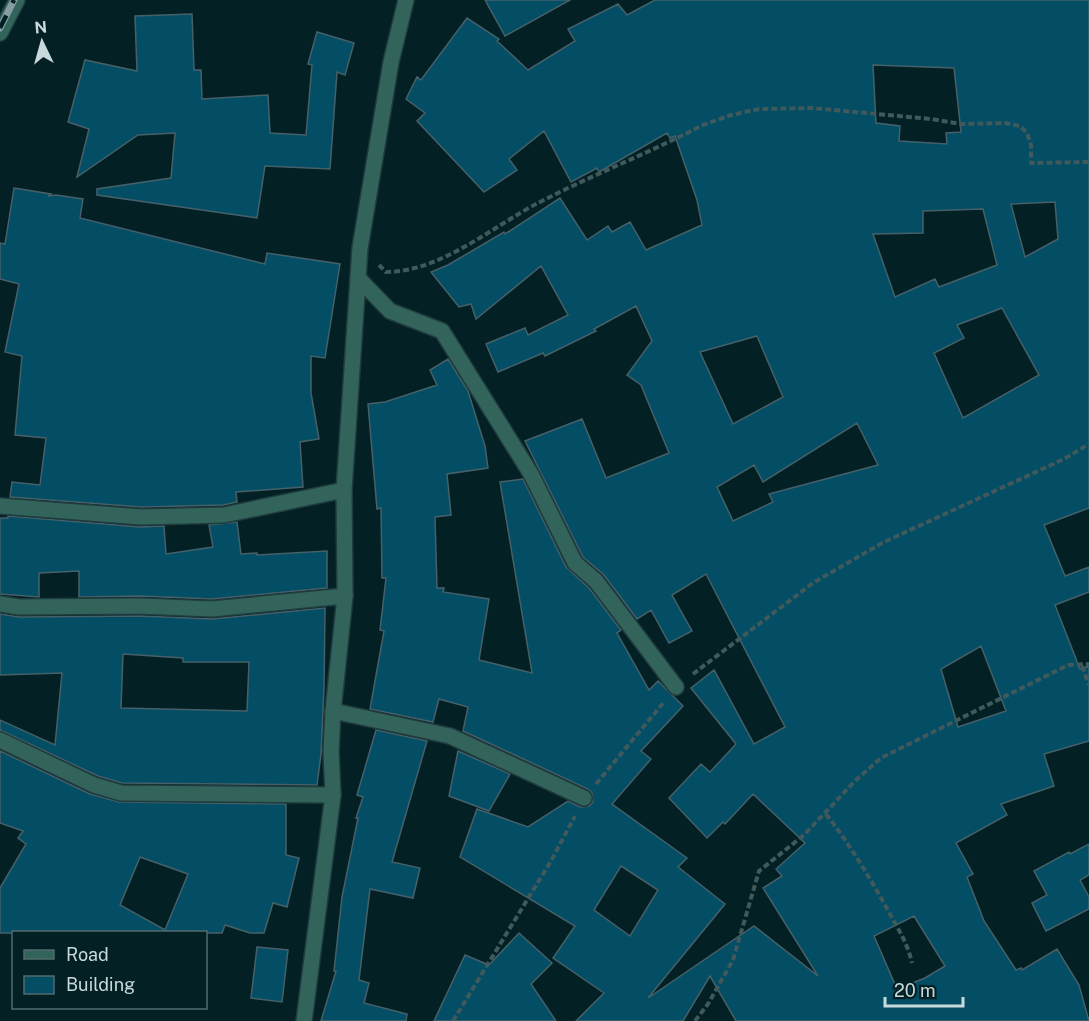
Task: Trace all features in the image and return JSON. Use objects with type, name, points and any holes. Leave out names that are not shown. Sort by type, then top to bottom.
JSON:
[{"type":"street","points":[[0,33],[17,0]]},
{"type":"street","points":[[304,1021],[333,795],[331,751],[345,596],[344,490],[360,248],[391,62],[406,0]]},
{"type":"street","points":[[358,278],[390,311],[442,331],[531,474],[575,563],[596,581],[676,687]]},
{"type":"street","points":[[0,506],[141,517],[215,515],[344,490]]},
{"type":"street","points":[[0,604],[19,607],[140,606],[212,609],[345,596]]},
{"type":"street","points":[[333,711],[450,736],[585,798]]},
{"type":"street","points":[[0,740],[94,785],[121,793],[333,795]]},
{"type":"path","points":[[360,248],[386,272],[401,272],[422,266],[487,235],[537,204],[703,125],[731,115],[759,109],[812,108],[930,118],[961,124],[1005,123],[1020,126],[1027,134],[1031,145],[1031,163],[1089,162]]},
{"type":"path","points":[[453,1021],[551,861],[585,798],[676,687],[813,584],[882,543],[1064,459],[1089,444]]},
{"type":"path","points":[[695,1021],[708,1004],[733,960],[759,871],[804,835],[880,758],[1068,665],[1082,666],[1089,663]]},
{"type":"path","points":[[1082,666],[1089,685]]},
{"type":"path","points":[[826,814],[856,854],[908,946],[912,963]]},
{"type":"building","points":[[485,0],[570,0],[505,36]]},
{"type":"building","points":[[655,0],[1089,0],[1089,508],[1044,525],[1065,576],[1089,567],[1089,592],[1055,605],[1080,669],[1089,666],[1089,741],[1044,754],[1054,786],[1001,804],[1007,815],[956,843],[973,874],[967,877],[984,921],[1016,970],[1021,968],[1022,970],[1057,949],[1079,985],[1089,1021],[736,1021],[710,976],[683,1021],[576,1021],[604,993],[553,958],[575,926],[460,857],[477,809],[528,827],[568,801],[580,807],[589,806],[593,802],[592,793],[588,789],[463,731],[468,707],[439,699],[433,722],[370,709],[384,631],[380,630],[386,578],[382,578],[381,508],[377,509],[368,404],[385,402],[437,385],[430,370],[448,359],[468,391],[485,446],[488,468],[447,474],[451,515],[435,517],[437,588],[444,588],[443,592],[489,599],[479,660],[532,673],[500,482],[523,479],[566,567],[589,588],[621,630],[617,633],[649,690],[658,681],[683,706],[641,751],[651,759],[612,804],[687,858],[678,867],[725,904],[648,998],[754,926],[818,976],[763,888],[782,876],[776,869],[805,843],[753,794],[725,824],[723,822],[707,838],[669,798],[701,764],[710,772],[736,744],[691,688],[714,670],[754,744],[785,727],[706,574],[672,595],[692,631],[669,643],[651,610],[637,619],[604,575],[583,557],[525,441],[582,419],[606,478],[669,453],[641,385],[627,375],[652,341],[636,306],[594,329],[596,331],[545,356],[543,353],[498,372],[486,344],[525,328],[528,335],[568,315],[541,266],[476,319],[471,304],[459,307],[431,272],[448,265],[504,232],[505,234],[560,198],[587,240],[608,226],[612,232],[630,222],[646,250],[702,225],[697,200],[675,136],[670,138],[667,133],[599,172],[597,168],[571,182],[544,131],[509,159],[517,170],[484,192],[417,121],[425,113],[406,99],[417,77],[421,80],[467,18],[499,39],[497,41],[528,70],[575,41],[568,29],[618,4],[627,15]],"holes":[[[873,65],[954,68],[961,132],[946,133],[947,144],[899,141],[900,126],[876,123]],[[1055,202],[1058,239],[1025,257],[1011,204]],[[983,209],[997,265],[939,287],[935,279],[895,297],[873,234],[923,233],[923,211]],[[1002,308],[1039,375],[963,418],[934,353],[964,338],[957,325]],[[757,336],[783,397],[733,424],[700,352]],[[857,423],[878,465],[769,494],[773,502],[733,521],[717,487],[754,465],[763,482]],[[981,646],[1006,711],[958,727],[941,669]],[[621,866],[658,890],[630,936],[594,910]],[[914,916],[945,966],[925,978],[897,989],[874,936]]]},
{"type":"building","points":[[192,14],[194,70],[201,70],[202,99],[268,95],[270,133],[306,135],[312,65],[308,64],[317,32],[354,43],[345,75],[337,72],[330,169],[265,166],[257,218],[97,195],[97,189],[171,178],[175,133],[138,135],[77,177],[89,129],[68,122],[85,60],[137,71],[135,16]]},
{"type":"building","points":[[14,188],[51,194],[48,196],[83,199],[80,218],[265,264],[267,253],[340,264],[325,358],[311,356],[311,393],[319,439],[300,442],[303,487],[236,492],[237,502],[223,505],[141,507],[10,497],[12,482],[40,485],[46,438],[15,435],[22,356],[5,352],[19,284],[0,279],[0,243],[5,244]]},
{"type":"building","points":[[8,516],[140,527],[164,526],[166,554],[213,547],[209,525],[237,522],[241,554],[327,551],[327,588],[212,599],[140,596],[79,597],[79,571],[39,573],[39,597],[0,594],[0,518],[8,518]]},
{"type":"building","points":[[325,608],[324,688],[317,785],[122,783],[98,776],[0,730],[0,720],[55,745],[62,673],[0,675],[0,614],[19,617],[140,616],[212,619]],"holes":[[[123,654],[183,658],[183,662],[249,662],[247,711],[121,708]]]},
{"type":"building","points":[[376,730],[427,741],[392,862],[420,868],[413,898],[370,889],[359,980],[369,983],[364,1003],[407,1014],[406,1021],[321,1021],[336,971],[334,971],[342,897],[358,818],[356,818],[363,797],[357,795]]},
{"type":"building","points":[[0,751],[90,794],[119,802],[286,804],[286,855],[299,858],[287,907],[273,903],[264,933],[250,933],[225,925],[222,933],[207,933],[207,931],[12,931],[12,933],[0,933],[0,888],[26,844],[18,838],[23,831],[0,823]],"holes":[[[140,857],[188,874],[165,930],[120,905]]]},
{"type":"building","points":[[458,751],[510,774],[489,811],[449,796]]},
{"type":"building","points":[[1089,844],[1089,875],[1080,880],[1089,897],[1089,909],[1046,931],[1032,903],[1047,895],[1034,871]]},
{"type":"building","points":[[519,933],[552,963],[531,984],[556,1021],[434,1021],[465,955],[489,965]]},
{"type":"building","points":[[257,947],[288,950],[282,1002],[251,998]]},
{"type":"railway","points":[[0,28],[14,0]]}]
